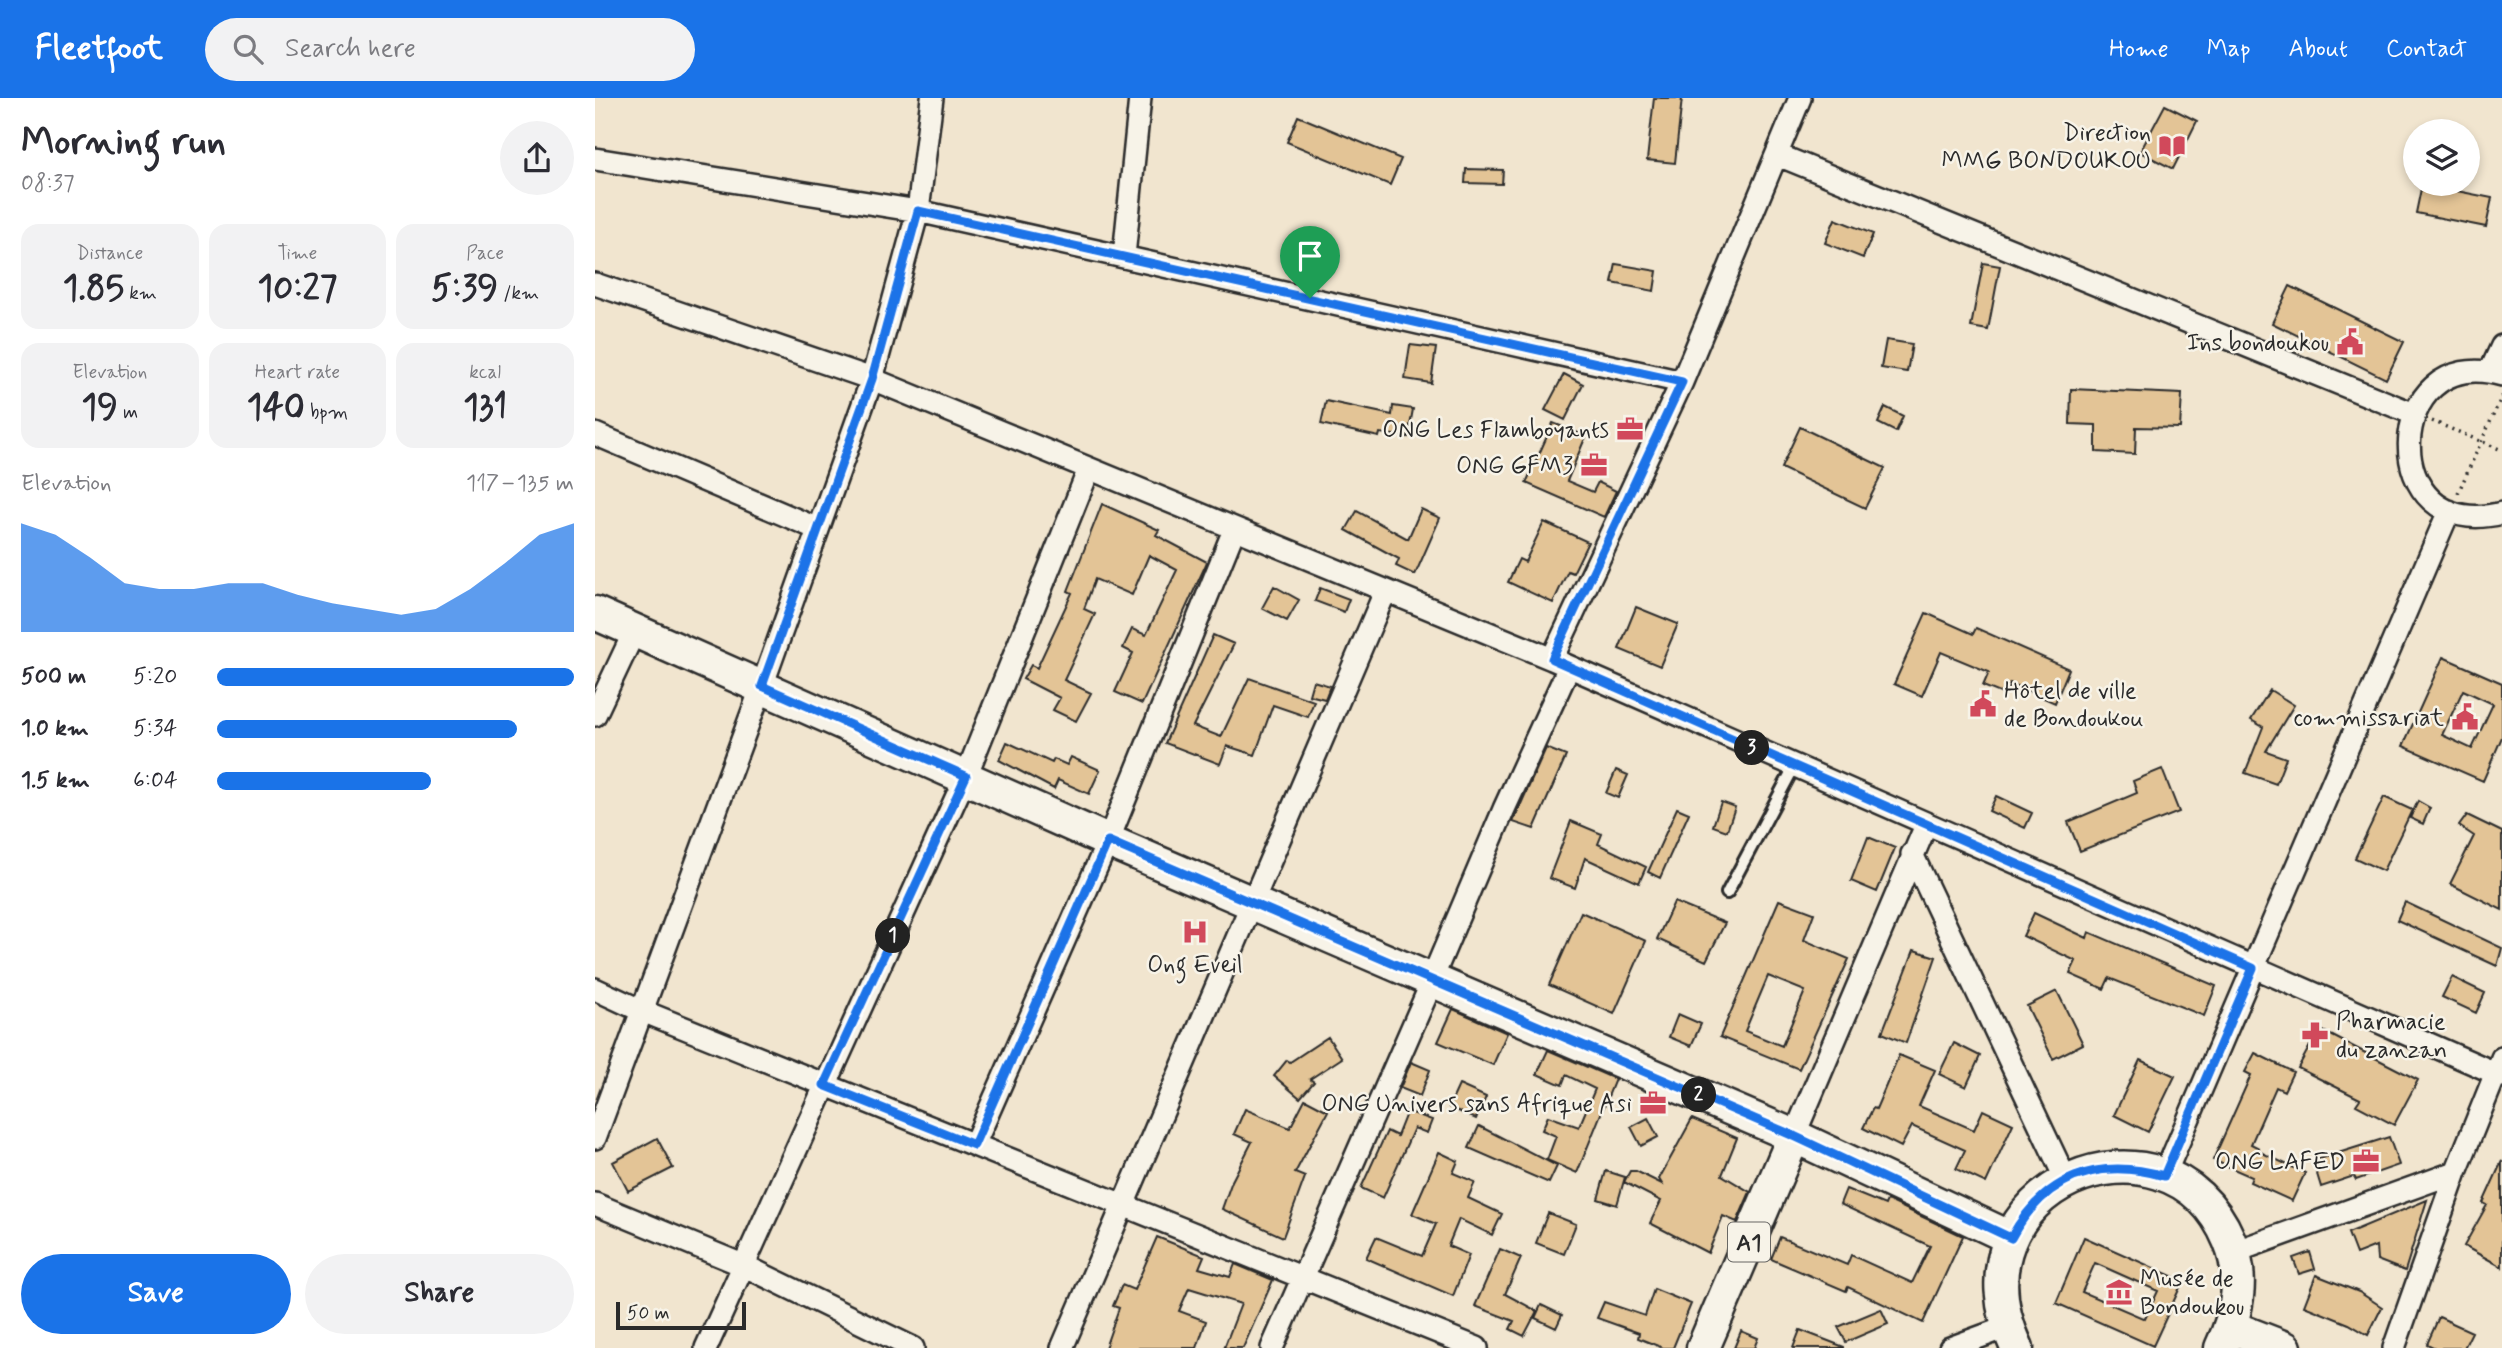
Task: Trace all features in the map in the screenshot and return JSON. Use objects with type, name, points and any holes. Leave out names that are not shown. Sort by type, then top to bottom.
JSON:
[{"type":"main road","points":[[595,613],[1108,841],[1794,1136],[2011,1238]]},
{"type":"main road","name":"A1","points":[[1703,1348],[1794,1136]]},
{"type":"main road","points":[[2012,1338],[2000,1282],[2011,1238],[2033,1204],[2066,1180],[2090,1171],[2115,1167],[2140,1169],[2164,1176],[2188,1188],[2208,1206],[2224,1228],[2234,1252],[2239,1290],[2226,1337],[2285,1348]]},
{"type":"street","points":[[595,1138],[872,379],[918,211],[932,98]]},
{"type":"street","points":[[1124,256],[1140,98]]},
{"type":"street","points":[[1272,1348],[1432,981],[1561,663],[1800,98]]},
{"type":"street","points":[[1778,155],[2414,414]]},
{"type":"street","points":[[595,159],[918,211],[1682,382]]},
{"type":"street","points":[[595,284],[872,379],[1561,663],[2253,968],[2500,1069],[2456,1172],[2393,1348]]},
{"type":"street","points":[[2502,346],[2496,373],[2461,374],[2445,380],[2427,395],[2414,414],[2408,432],[2411,470],[2427,494],[2449,511],[2468,516],[2487,517],[2502,513]]},
{"type":"street","points":[[595,434],[818,528]]},
{"type":"street","points":[[706,1348],[966,776],[1089,469]]},
{"type":"street","points":[[2164,1176],[2449,511]]},
{"type":"street","points":[[974,1145],[1108,841],[1234,530]]},
{"type":"street","points":[[1062,1348],[1250,902],[1385,592]]},
{"type":"street","points":[[595,715],[635,630]]},
{"type":"street","points":[[1794,1136],[1926,825]]},
{"type":"street","points":[[1912,854],[2066,1180]]},
{"type":"street","points":[[595,989],[824,1085],[1477,1348]]},
{"type":"street","points":[[2234,1252],[2456,1172]]},
{"type":"street","points":[[595,1204],[745,1266],[913,1348]]},
{"type":"street","points":[[1950,1348],[2012,1338]]},
{"type":"lane","points":[[1727,893],[1794,767]]},
{"type":"path","points":[[2449,511],[2502,396]]},
{"type":"path","points":[[2414,414],[2502,450]]},
{"type":"building","points":[[1654,98],[1682,98],[1675,163],[1647,160]]},
{"type":"building","points":[[2165,105],[2197,121],[2173,169],[2140,152]]},
{"type":"building","points":[[1298,116],[1401,159],[1390,185],[1287,142]]},
{"type":"building","points":[[1466,169],[1503,170],[1502,184],[1465,183]]},
{"type":"building","points":[[2420,196],[2492,198],[2486,227],[2416,213]]},
{"type":"building","points":[[1835,219],[1873,234],[1863,258],[1825,243]]},
{"type":"building","points":[[1983,263],[2000,266],[1988,330],[1971,327]]},
{"type":"building","points":[[1616,264],[1657,271],[1654,291],[1612,283]]},
{"type":"building","points":[[2290,286],[2404,342],[2386,379],[2272,323]]},
{"type":"building","points":[[1886,340],[1912,344],[1907,372],[1881,368]]},
{"type":"building","points":[[1410,345],[1436,348],[1431,383],[1405,379]]},
{"type":"building","points":[[1564,374],[1583,384],[1565,420],[1545,410]]},
{"type":"building","points":[[2071,389],[2182,394],[2180,428],[2136,427],[2135,454],[2096,452],[2096,425],[2070,424]]},
{"type":"building","points":[[1326,401],[1392,415],[1393,406],[1413,409],[1408,437],[1380,433],[1379,437],[1321,424]]},
{"type":"building","points":[[1885,407],[1903,416],[1896,432],[1878,423]]},
{"type":"building","points":[[1553,423],[1586,436],[1567,481],[1593,492],[1598,482],[1616,491],[1604,517],[1526,483]]},
{"type":"building","points":[[1800,427],[1885,468],[1865,508],[1781,468]]},
{"type":"building","points":[[1102,504],[1159,530],[1156,535],[1207,562],[1142,704],[1115,692],[1133,653],[1123,648],[1132,629],[1146,635],[1177,570],[1149,555],[1132,595],[1095,579],[1084,609],[1095,614],[1064,680],[1091,693],[1076,721],[1053,710],[1060,698],[1023,679],[1031,665],[1037,668],[1072,593],[1068,591]]},
{"type":"building","points":[[1421,509],[1440,518],[1415,575],[1396,566],[1399,559],[1346,530],[1357,511],[1408,539]]},
{"type":"building","points":[[1544,522],[1588,542],[1573,573],[1568,571],[1553,603],[1508,582],[1519,559],[1525,562]]},
{"type":"building","points":[[1274,586],[1299,600],[1287,621],[1262,608]]},
{"type":"building","points":[[1320,588],[1349,599],[1344,612],[1315,601]]},
{"type":"building","points":[[1636,607],[1678,624],[1660,666],[1619,649]]},
{"type":"building","points":[[1926,613],[1973,634],[1976,628],[2069,669],[2055,703],[2010,683],[2005,695],[1983,686],[1989,672],[1941,652],[1922,696],[1894,684]]},
{"type":"building","points":[[1213,635],[1234,644],[1193,726],[1221,737],[1249,678],[1314,701],[1308,717],[1273,705],[1255,755],[1227,746],[1220,764],[1165,743]]},
{"type":"building","points":[[2443,657],[2502,683],[2502,737],[2483,781],[2403,746]],"holes":[[[2463,690],[2493,704],[2472,749],[2442,735]]]},
{"type":"building","points":[[1313,681],[1330,686],[1325,699],[1309,695]]},
{"type":"building","points":[[2270,690],[2294,705],[2266,751],[2286,758],[2276,784],[2245,773],[2263,727],[2251,720]]},
{"type":"building","points":[[1007,742],[1052,763],[1054,759],[1067,765],[1071,757],[1100,770],[1089,794],[1058,780],[1054,789],[999,760]]},
{"type":"building","points":[[1546,748],[1566,756],[1534,829],[1513,822]]},
{"type":"building","points":[[2162,769],[2179,812],[2080,851],[2068,822],[2137,793],[2133,781]]},
{"type":"building","points":[[1616,770],[1628,775],[1618,798],[1606,793]]},
{"type":"building","points":[[1996,796],[2032,813],[2025,828],[1989,811]]},
{"type":"building","points":[[2384,797],[2412,810],[2383,871],[2355,858]]},
{"type":"building","points":[[2418,801],[2430,808],[2423,824],[2410,818]]},
{"type":"building","points":[[1721,802],[1735,807],[1727,831],[1713,826]]},
{"type":"building","points":[[1677,808],[1689,813],[1660,878],[1648,872]]},
{"type":"building","points":[[2467,815],[2502,832],[2502,910],[2450,884],[2474,836],[2459,826]]},
{"type":"building","points":[[1571,821],[1602,834],[1598,844],[1646,867],[1639,883],[1585,858],[1575,888],[1549,878]]},
{"type":"building","points":[[1868,837],[1895,848],[1877,892],[1851,881]]},
{"type":"building","points":[[1779,900],[1814,913],[1804,940],[1849,959],[1799,1069],[1720,1037]],"holes":[[[1768,976],[1805,991],[1782,1046],[1745,1031]]]},
{"type":"building","points":[[1674,902],[1725,923],[1706,961],[1657,939]]},
{"type":"building","points":[[2405,902],[2502,948],[2497,966],[2397,920]]},
{"type":"building","points":[[1581,912],[1646,941],[1614,1014],[1549,985]]},
{"type":"building","points":[[2034,913],[2087,938],[2089,932],[2216,986],[2204,1016],[2109,978],[2104,989],[2070,974],[2076,961],[2023,936]]},
{"type":"building","points":[[1914,950],[1936,957],[1906,1043],[1882,1033]]},
{"type":"building","points":[[2452,977],[2485,993],[2476,1013],[2442,997]]},
{"type":"building","points":[[2057,991],[2083,1044],[2053,1059],[2027,1006]]},
{"type":"building","points":[[1453,1009],[1507,1033],[1493,1065],[1438,1042]]},
{"type":"building","points":[[1678,1014],[1701,1024],[1691,1046],[1669,1037]]},
{"type":"building","points":[[2319,1029],[2418,1080],[2394,1125],[2356,1105],[2360,1099],[2298,1068]]},
{"type":"building","points":[[1328,1037],[1342,1058],[1310,1079],[1314,1082],[1300,1098],[1274,1076],[1287,1060],[1290,1062]]},
{"type":"building","points":[[1954,1043],[1980,1056],[1966,1087],[1939,1074]]},
{"type":"building","points":[[1548,1050],[1615,1079],[1577,1173],[1547,1160],[1556,1136],[1542,1130],[1548,1116],[1579,1127],[1595,1089],[1566,1075],[1562,1085],[1537,1074]]},
{"type":"building","points":[[2255,1053],[2293,1072],[2284,1091],[2276,1087],[2251,1144],[2259,1148],[2258,1151],[2305,1173],[2292,1201],[2250,1182],[2252,1177],[2213,1160],[2251,1075],[2245,1072]]},
{"type":"building","points":[[1899,1055],[1935,1070],[1919,1106],[1974,1130],[1983,1110],[2013,1124],[1986,1183],[1956,1169],[1965,1150],[1912,1126],[1901,1147],[1863,1128],[1873,1108],[1876,1109]]},
{"type":"building","points":[[2140,1060],[2175,1076],[2148,1132],[2114,1115]]},
{"type":"building","points":[[1411,1062],[1430,1070],[1420,1096],[1400,1088]]},
{"type":"building","points":[[1459,1085],[1486,1097],[1476,1119],[1449,1107]]},
{"type":"building","points":[[1305,1099],[1328,1111],[1295,1173],[1305,1177],[1283,1237],[1222,1209],[1232,1181],[1252,1142],[1234,1134],[1245,1109],[1290,1128]]},
{"type":"building","points":[[1407,1111],[1432,1120],[1427,1133],[1414,1128],[1383,1198],[1361,1188],[1387,1131],[1397,1136]]},
{"type":"building","points":[[1648,1118],[1658,1137],[1641,1146],[1631,1127]]},
{"type":"building","points":[[1692,1119],[1737,1138],[1722,1175],[1750,1192],[1737,1222],[1723,1216],[1708,1253],[1650,1223],[1661,1201],[1624,1182],[1630,1171],[1636,1171],[1662,1184],[1659,1179]]},
{"type":"building","points":[[1479,1126],[1557,1166],[1549,1183],[1469,1148]]},
{"type":"building","points":[[2389,1137],[2399,1165],[2356,1180],[2354,1176],[2321,1187],[2313,1161]]},
{"type":"building","points":[[657,1138],[673,1168],[628,1191],[613,1162]]},
{"type":"building","points":[[1439,1152],[1458,1161],[1453,1173],[1475,1182],[1468,1198],[1502,1214],[1492,1235],[1459,1219],[1448,1246],[1469,1255],[1453,1296],[1366,1258],[1376,1237],[1422,1256],[1436,1224],[1412,1214]]},
{"type":"building","points":[[2502,1161],[2502,1267],[2464,1246],[2487,1205],[2483,1203]]},
{"type":"building","points":[[1606,1171],[1625,1177],[1617,1205],[1598,1199]]},
{"type":"building","points":[[1846,1189],[1885,1205],[1887,1200],[1963,1236],[1923,1323],[1848,1287],[1846,1291],[1771,1259],[1780,1237],[1847,1265],[1851,1255],[1912,1283],[1930,1246],[1840,1204]]},
{"type":"building","points":[[2427,1200],[2405,1271],[2377,1260],[2376,1246],[2356,1254],[2348,1233]]},
{"type":"building","points":[[1548,1213],[1576,1224],[1564,1254],[1536,1243]]},
{"type":"building","points":[[1157,1237],[1204,1256],[1199,1268],[1230,1277],[1235,1264],[1273,1280],[1243,1348],[1224,1348],[1241,1304],[1189,1288],[1179,1311],[1206,1321],[1197,1348],[1105,1348],[1119,1308],[1113,1306],[1122,1285],[1134,1290]]},
{"type":"building","points":[[2084,1237],[2183,1281],[2153,1346],[2056,1303]],"holes":[[[2095,1263],[2158,1291],[2145,1319],[2082,1292]]]},
{"type":"building","points":[[1500,1249],[1521,1258],[1505,1294],[1537,1311],[1524,1336],[1510,1329],[1514,1321],[1475,1306]]},
{"type":"building","points":[[2310,1252],[2315,1269],[2299,1274],[2293,1258]]},
{"type":"building","points":[[2316,1275],[2359,1292],[2382,1307],[2368,1335],[2349,1324],[2304,1306]]},
{"type":"building","points":[[1654,1289],[1691,1304],[1673,1348],[1663,1348],[1638,1338],[1639,1333],[1597,1318],[1604,1302],[1645,1316]]},
{"type":"building","points":[[1541,1305],[1562,1315],[1556,1328],[1535,1318]]},
{"type":"building","points":[[1881,1309],[1888,1324],[1846,1342],[1838,1327]]},
{"type":"building","points":[[2439,1317],[2472,1332],[2464,1348],[2435,1348],[2427,1344]]},
{"type":"building","points":[[1800,1330],[1844,1347],[1844,1348],[1793,1348]]},
{"type":"building","points":[[1741,1331],[1758,1338],[1754,1348],[1734,1348]]},
{"type":"place","name":"Direction MMG BONDOUKOU","points":[[2172,146]]},
{"type":"place","name":"Ins bondoukou","points":[[2350,342]]},
{"type":"place","name":"ONG Les Flamboyants","points":[[1630,429]]},
{"type":"place","name":"ONG GFM3","points":[[1594,465]]},
{"type":"place","name":"Hôtel de ville de Bondoukou","points":[[1983,704]]},
{"type":"place","name":"commissariat","points":[[2465,717]]},
{"type":"place","name":"Ong Eveil","points":[[1195,932]]},
{"type":"place","name":"Pharmacie du zanzan","points":[[2315,1035]]},
{"type":"place","name":"ONG Univers sans Afrique Asi","points":[[1653,1103]]},
{"type":"place","name":"ONG LAFED","points":[[2366,1161]]},
{"type":"place","name":"Musée de Bondoukou","points":[[2119,1292]]},
{"type":"route","points":[[918,211],[1310,298],[1682,382],[1552,659],[2253,968],[2164,1176],[2140,1169],[2115,1167],[2090,1171],[2066,1180],[2033,1204],[2011,1238],[1794,1136],[1108,841],[974,1145],[824,1085],[966,776],[762,686],[872,379],[918,211]]}]
